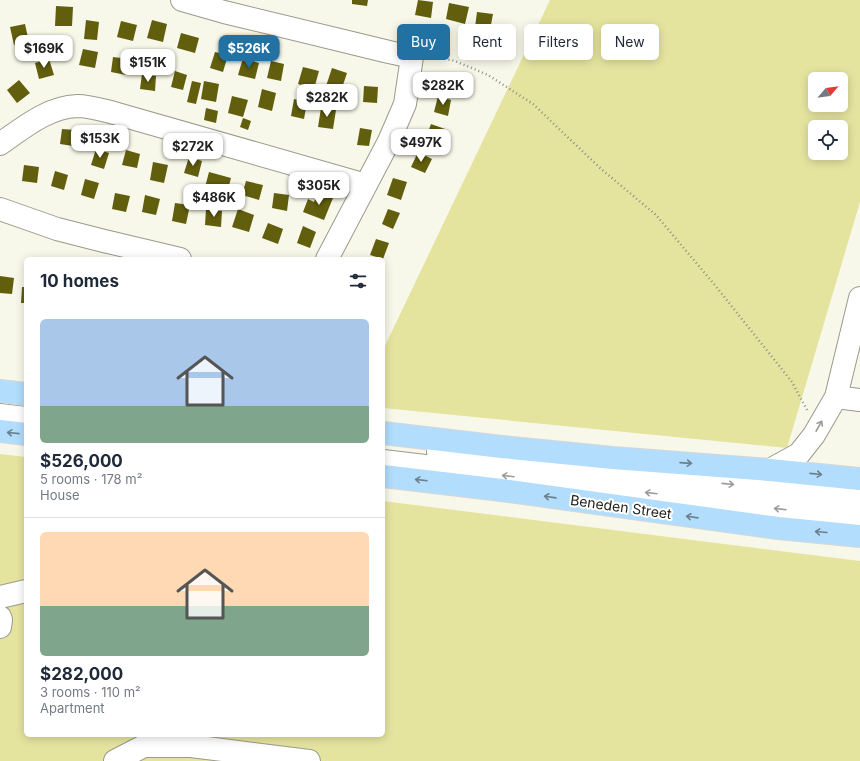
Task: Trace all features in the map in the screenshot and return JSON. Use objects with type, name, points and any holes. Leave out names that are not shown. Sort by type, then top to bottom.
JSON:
[{"type":"main road","points":[[0,391],[24,394]]},
{"type":"main road","points":[[0,432],[24,434]]},
{"type":"main road","points":[[385,433],[613,458],[770,470],[860,479]]},
{"type":"main road","name":"Beneden Street","points":[[385,476],[509,491],[778,528],[860,536]]},
{"type":"street","points":[[182,0],[224,12],[397,54]]},
{"type":"street","points":[[328,257],[389,141],[405,104],[412,60]]},
{"type":"street","points":[[0,144],[47,113],[76,106],[85,107],[114,113],[366,185]]},
{"type":"street","points":[[0,210],[57,229],[104,242],[171,257]]},
{"type":"street","points":[[770,470],[799,454],[814,435],[836,397],[860,298]]},
{"type":"street","points":[[836,397],[860,400]]},
{"type":"street","points":[[0,404],[24,407]]},
{"type":"street","points":[[0,415],[24,418]]},
{"type":"street","points":[[385,446],[860,498]]},
{"type":"street","points":[[385,461],[860,518]]},
{"type":"street","points":[[0,597],[24,591]]},
{"type":"street","points":[[0,617],[0,627]]},
{"type":"street","points":[[115,761],[144,746],[191,746],[309,761]]},
{"type":"path","points":[[450,60],[488,75],[533,104],[600,168],[656,215],[714,284],[792,382],[817,428]]},
{"type":"shaded area","points":[[550,0],[860,0],[860,202],[787,448],[385,408],[385,346],[524,54],[524,60],[593,60],[593,24],[539,24]]},
{"type":"shaded area","points":[[0,454],[24,457],[24,737],[385,737],[385,501],[860,561],[860,761],[0,761]]},
{"type":"building","points":[[352,0],[368,0],[367,6],[352,4]]},
{"type":"building","points":[[418,0],[433,2],[431,18],[415,15]]},
{"type":"building","points":[[449,3],[469,7],[465,24],[446,19]]},
{"type":"building","points":[[56,6],[73,7],[72,26],[55,26]]},
{"type":"building","points":[[477,12],[493,14],[491,24],[475,24]]},
{"type":"building","points":[[86,20],[99,22],[97,40],[84,39]]},
{"type":"building","points":[[152,20],[167,24],[163,42],[147,38]]},
{"type":"building","points":[[121,21],[137,25],[133,41],[117,37]]},
{"type":"building","points":[[25,24],[29,42],[14,45],[10,27]]},
{"type":"building","points":[[181,33],[199,38],[195,53],[177,48]]},
{"type":"building","points":[[83,49],[98,52],[95,68],[79,65]]},
{"type":"building","points":[[215,52],[228,55],[223,72],[210,68]]},
{"type":"building","points":[[113,57],[129,59],[126,75],[111,72]]},
{"type":"building","points":[[243,58],[259,63],[255,79],[238,75]]},
{"type":"building","points":[[49,59],[54,75],[39,79],[35,63]]},
{"type":"building","points":[[271,61],[284,64],[281,81],[267,78]]},
{"type":"building","points":[[303,67],[319,71],[314,89],[298,84]]},
{"type":"building","points":[[332,68],[347,73],[341,91],[326,86]]},
{"type":"building","points":[[175,71],[187,75],[183,90],[171,87]]},
{"type":"building","points":[[142,74],[156,76],[155,91],[140,89]]},
{"type":"building","points":[[19,80],[30,93],[17,103],[7,90]]},
{"type":"building","points":[[192,81],[201,83],[196,104],[187,102]]},
{"type":"building","points":[[204,81],[219,84],[216,102],[201,99]]},
{"type":"building","points":[[364,86],[378,87],[377,103],[363,102]]},
{"type":"building","points":[[262,89],[276,93],[272,111],[258,107]]},
{"type":"building","points":[[232,96],[248,100],[243,117],[228,113]]},
{"type":"building","points":[[438,96],[451,100],[448,116],[434,112]]},
{"type":"building","points":[[294,99],[307,102],[304,119],[291,116]]},
{"type":"building","points":[[206,108],[218,111],[216,123],[204,120]]},
{"type":"building","points":[[321,108],[336,110],[333,129],[318,127]]},
{"type":"building","points":[[243,118],[251,121],[248,130],[240,127]]},
{"type":"building","points":[[431,124],[445,129],[439,145],[425,140]]},
{"type":"building","points":[[360,128],[372,130],[369,146],[357,145]]},
{"type":"building","points":[[62,129],[75,130],[73,146],[60,144]]},
{"type":"building","points":[[96,149],[109,153],[104,169],[91,165]]},
{"type":"building","points":[[126,150],[140,154],[137,168],[122,165]]},
{"type":"building","points":[[418,152],[432,159],[425,173],[411,167]]},
{"type":"building","points":[[189,157],[202,161],[198,177],[184,173]]},
{"type":"building","points":[[153,162],[168,165],[164,183],[150,180]]},
{"type":"building","points":[[24,165],[39,167],[37,183],[22,181]]},
{"type":"building","points":[[55,171],[68,175],[64,190],[51,186]]},
{"type":"building","points":[[209,172],[231,178],[226,197],[204,191]]},
{"type":"building","points":[[393,178],[407,182],[401,200],[387,195]]},
{"type":"building","points":[[85,179],[99,183],[94,199],[81,195]]},
{"type":"building","points":[[246,181],[263,185],[259,200],[242,195]]},
{"type":"building","points":[[318,192],[333,198],[324,220],[303,212],[308,199],[314,202]]},
{"type":"building","points":[[115,193],[130,196],[126,212],[112,209]]},
{"type":"building","points":[[274,193],[289,195],[287,211],[272,208]]},
{"type":"building","points":[[145,195],[160,199],[156,215],[142,212]]},
{"type":"building","points":[[175,203],[190,205],[186,224],[172,221]]},
{"type":"building","points":[[206,209],[222,211],[221,227],[205,225]]},
{"type":"building","points":[[238,209],[254,215],[249,232],[232,227]]},
{"type":"building","points":[[388,209],[400,213],[393,229],[382,224]]},
{"type":"building","points":[[268,223],[283,229],[278,244],[262,238]]},
{"type":"building","points":[[303,226],[316,232],[310,248],[297,243]]},
{"type":"building","points":[[376,239],[389,243],[384,257],[370,255]]},
{"type":"building","points":[[0,276],[14,278],[12,294],[0,293]]},
{"type":"building","points":[[22,287],[24,287],[24,303],[21,303]]}]
